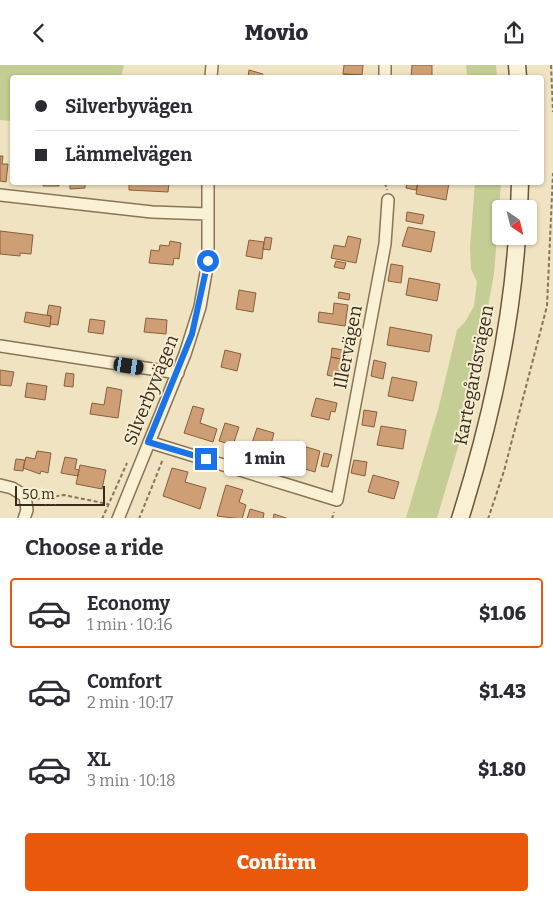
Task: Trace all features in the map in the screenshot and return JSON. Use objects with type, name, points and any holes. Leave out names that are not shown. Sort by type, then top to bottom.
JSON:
[{"type":"street","name":"Silverbyvägen","points":[[118,518],[192,334],[203,292],[208,261],[208,185]]},
{"type":"street","points":[[519,200],[520,185]]},
{"type":"street","points":[[0,195],[152,212],[208,214]]},
{"type":"street","name":"Illervägen","points":[[168,448],[337,500],[385,244],[388,200]]},
{"type":"street","name":"Kartegårdsvägen","points":[[460,518],[494,394],[504,340],[516,245]]},
{"type":"street","points":[[0,346],[178,373]]},
{"type":"street","points":[[148,442],[168,448]]},
{"type":"street","points":[[0,485],[21,493],[27,501],[24,518]]},
{"type":"path","points":[[551,65],[553,112]]},
{"type":"path","points":[[488,518],[504,471],[547,306],[553,173]]},
{"type":"path","points":[[139,518],[168,448]]},
{"type":"path","points":[[27,501],[51,495],[64,495],[108,505]]},
{"type":"green space","points":[[0,65],[124,65],[122,75],[10,75],[10,121],[0,120]]},
{"type":"green space","points":[[466,65],[496,65],[497,75],[467,75]]},
{"type":"green space","points":[[475,185],[501,185],[500,200],[492,200],[492,245],[496,245],[494,274],[469,410],[437,518],[406,518],[439,406],[457,330],[465,322],[474,306],[477,282],[471,269],[470,247]]},
{"type":"building","points":[[344,65],[363,65],[362,75],[343,74]]},
{"type":"building","points":[[412,65],[432,65],[432,75],[411,75]]},
{"type":"building","points":[[249,70],[263,74],[263,75],[248,75]]},
{"type":"building","points":[[0,156],[3,156],[2,164],[8,164],[6,182],[0,181]]},
{"type":"building","points":[[43,185],[59,185],[59,186]]},
{"type":"building","points":[[70,185],[85,185],[85,188],[70,189]]},
{"type":"building","points":[[129,185],[169,185],[168,192],[129,190]]},
{"type":"building","points":[[407,185],[417,185],[416,190],[406,188]]},
{"type":"building","points":[[418,185],[449,185],[446,200],[416,194]]},
{"type":"building","points":[[407,212],[424,215],[422,224],[406,221]]},
{"type":"building","points":[[408,227],[435,232],[431,252],[402,246]]},
{"type":"building","points":[[0,231],[33,235],[31,254],[20,253],[20,256],[0,254]]},
{"type":"building","points":[[348,236],[361,239],[356,263],[331,258],[334,245],[345,247]]},
{"type":"building","points":[[265,237],[272,238],[270,250],[263,249]]},
{"type":"building","points":[[249,240],[264,242],[262,259],[246,256]]},
{"type":"building","points":[[170,241],[181,243],[179,259],[174,258],[173,265],[149,263],[151,250],[159,251],[160,245],[169,246]]},
{"type":"building","points":[[336,261],[346,263],[344,269],[334,267]]},
{"type":"building","points":[[391,264],[403,266],[401,283],[388,281]]},
{"type":"building","points":[[409,278],[440,284],[437,301],[406,295]]},
{"type":"building","points":[[239,290],[256,293],[253,312],[236,309]]},
{"type":"building","points":[[339,292],[350,294],[349,300],[338,298]]},
{"type":"building","points":[[334,303],[348,305],[345,326],[318,322],[319,312],[333,314]]},
{"type":"building","points":[[49,305],[61,307],[58,325],[50,324],[51,316],[47,315]]},
{"type":"building","points":[[26,312],[51,316],[50,327],[24,322]]},
{"type":"building","points":[[146,318],[167,320],[166,334],[144,332]]},
{"type":"building","points":[[90,319],[105,321],[103,334],[88,332]]},
{"type":"building","points":[[390,327],[432,335],[429,352],[387,345]]},
{"type":"building","points":[[332,348],[348,351],[346,360],[331,357]]},
{"type":"building","points":[[225,350],[241,354],[237,371],[221,367]]},
{"type":"building","points":[[331,357],[346,360],[343,379],[327,375]]},
{"type":"building","points":[[374,360],[386,363],[383,379],[371,376]]},
{"type":"building","points":[[0,370],[14,372],[11,386],[0,385]]},
{"type":"building","points":[[66,373],[74,374],[73,387],[64,386]]},
{"type":"building","points":[[392,377],[417,382],[413,401],[388,396]]},
{"type":"building","points":[[27,383],[47,386],[45,400],[25,397]]},
{"type":"building","points":[[107,387],[122,390],[118,418],[90,414],[92,403],[104,405]]},
{"type":"building","points":[[316,398],[337,403],[335,412],[331,411],[329,420],[311,416]]},
{"type":"building","points":[[193,406],[204,409],[200,423],[217,429],[213,442],[184,433]]},
{"type":"building","points":[[364,410],[377,412],[374,427],[362,425]]},
{"type":"building","points":[[225,423],[239,427],[233,445],[219,441]]},
{"type":"building","points":[[381,426],[406,430],[403,449],[377,445]]},
{"type":"building","points":[[257,428],[274,433],[271,444],[274,445],[270,459],[249,452]]},
{"type":"building","points":[[303,446],[320,451],[315,472],[298,467]]},
{"type":"building","points":[[37,451],[51,453],[48,473],[41,471],[40,474],[23,468],[26,457],[35,459]]},
{"type":"building","points":[[324,453],[332,455],[328,467],[321,466]]},
{"type":"building","points":[[65,457],[77,459],[75,469],[79,470],[78,476],[61,473]]},
{"type":"building","points":[[16,459],[25,460],[23,471],[14,470]]},
{"type":"building","points":[[354,460],[367,462],[365,476],[351,473]]},
{"type":"building","points":[[80,465],[106,470],[102,489],[76,484]]},
{"type":"building","points":[[172,468],[188,472],[185,482],[206,488],[200,509],[163,496]]},
{"type":"building","points":[[373,475],[399,482],[394,499],[368,492]]},
{"type":"building","points":[[226,485],[243,490],[239,502],[246,505],[242,518],[217,516]]},
{"type":"building","points":[[250,509],[264,513],[263,518],[247,518]]},
{"type":"building","points":[[274,514],[286,518],[273,518]]},
{"type":"route","points":[[206,459],[148,442],[178,373],[192,334],[200,307],[208,261]]}]
